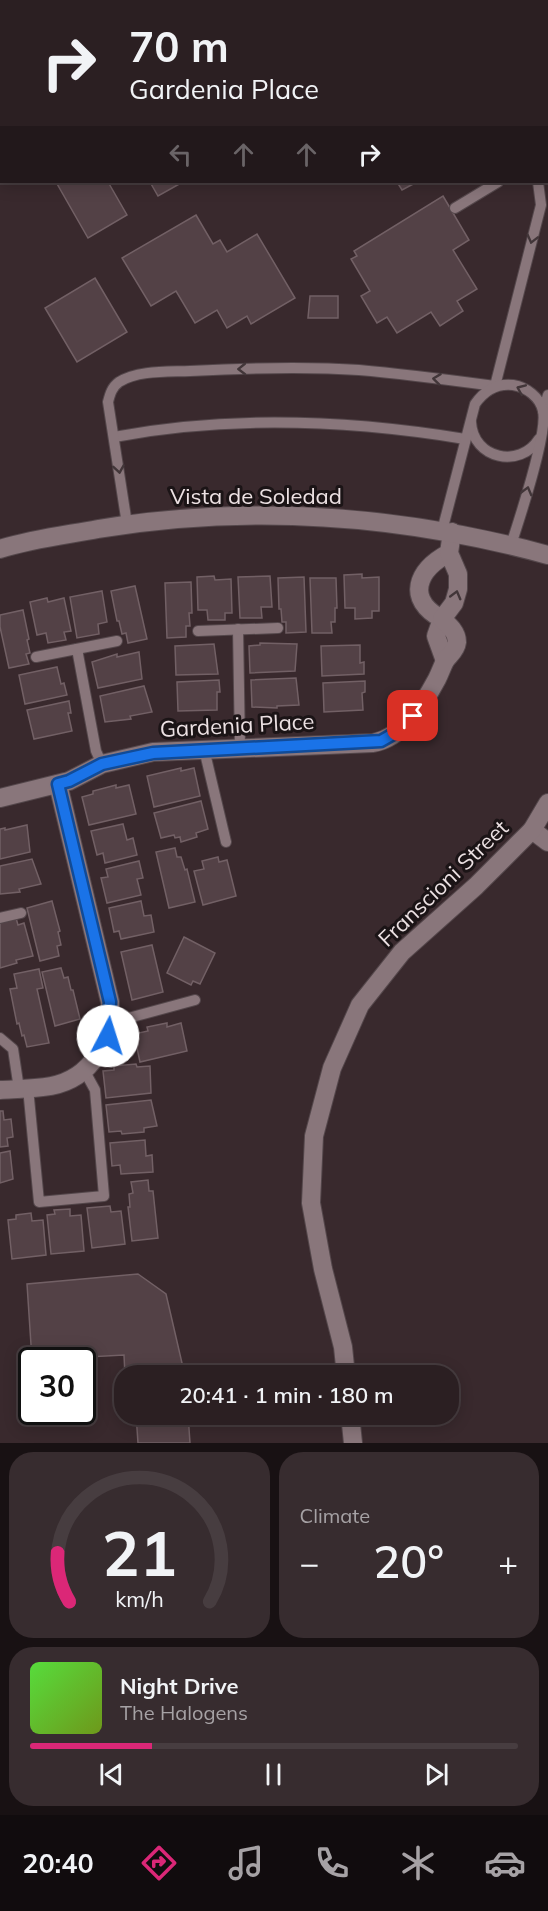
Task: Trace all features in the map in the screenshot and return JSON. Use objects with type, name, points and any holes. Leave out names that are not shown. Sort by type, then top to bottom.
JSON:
[{"type":"street","name":"Vista de Soledad","points":[[0,549],[128,524],[199,517],[287,515],[367,520],[447,532],[548,555]]},
{"type":"street","points":[[447,532],[449,553],[456,566],[459,582],[454,603],[442,619],[424,605],[419,588],[428,568],[449,553]]},
{"type":"street","name":"Gardenia Place","points":[[0,798],[69,781],[102,764],[153,753],[381,741],[402,729],[413,716],[445,661],[436,636],[442,619]]},
{"type":"street","points":[[0,1090],[64,1082],[84,1070],[102,1048],[110,1023],[110,1002],[58,784]]},
{"type":"street","name":"Franscioni Street","points":[[345,1365],[343,1347],[323,1269],[311,1203],[314,1136],[332,1068],[360,1005],[402,951],[476,886],[532,830],[548,803]]},
{"type":"street","points":[[532,830],[548,842]]},
{"type":"street","points":[[351,1425],[353,1443]]},
{"type":"lane","points":[[455,208],[496,183]]},
{"type":"lane","points":[[447,532],[465,439],[475,404],[482,394],[495,386],[541,205],[538,183]]},
{"type":"lane","points":[[128,524],[108,402],[111,391],[118,383],[140,375],[210,370],[322,369],[398,374],[495,386],[505,384],[517,386],[529,391],[538,400],[543,411]]},
{"type":"lane","points":[[511,545],[541,436],[543,411],[548,395]]},
{"type":"lane","points":[[471,417],[471,428],[475,439],[492,455],[503,458],[525,453],[535,446],[541,436]]},
{"type":"lane","points":[[114,437],[204,425],[268,421],[358,426],[465,439]]},
{"type":"lane","points":[[198,631],[278,628]]},
{"type":"lane","points":[[238,629],[240,748]]},
{"type":"lane","points":[[36,657],[117,641]]},
{"type":"lane","points":[[77,649],[96,751],[102,764]]},
{"type":"lane","points":[[204,749],[226,842]]},
{"type":"lane","points":[[0,918],[21,913]]},
{"type":"lane","points":[[110,1023],[195,1000]]},
{"type":"lane","points":[[0,1038],[13,1049],[23,1088],[39,1202],[104,1196],[95,1090],[84,1070]]},
{"type":"building","points":[[57,183],[109,183],[127,215],[88,238]]},
{"type":"building","points":[[151,183],[181,183],[158,196]]},
{"type":"building","points":[[398,183],[415,183],[402,190]]},
{"type":"building","points":[[443,196],[469,240],[453,250],[477,289],[457,301],[463,311],[440,326],[431,312],[397,333],[387,317],[377,323],[361,296],[370,291],[351,259],[357,256],[354,251]]},
{"type":"building","points":[[196,215],[213,244],[220,240],[227,252],[257,234],[295,298],[251,324],[247,316],[227,328],[217,310],[195,323],[176,291],[151,306],[122,258]]},
{"type":"building","points":[[95,278],[127,332],[77,362],[45,308]]},
{"type":"building","points":[[310,296],[338,296],[338,318],[308,318]]},
{"type":"building","points":[[362,574],[362,578],[379,577],[379,611],[372,611],[372,618],[355,619],[355,608],[345,608],[344,575]]},
{"type":"building","points":[[214,576],[215,580],[231,579],[232,613],[225,613],[225,620],[208,620],[207,610],[198,610],[197,577]]},
{"type":"building","points":[[270,576],[272,607],[261,607],[262,618],[240,618],[238,577]]},
{"type":"building","points":[[304,577],[306,632],[286,633],[286,622],[282,622],[281,609],[279,609],[278,578]]},
{"type":"building","points":[[310,578],[336,578],[337,608],[335,608],[335,622],[331,622],[332,633],[312,633]]},
{"type":"building","points":[[191,582],[192,613],[189,613],[190,626],[186,626],[186,637],[167,638],[165,583]]},
{"type":"building","points":[[135,586],[147,639],[128,643],[126,633],[122,634],[119,621],[117,621],[111,591]]},
{"type":"building","points":[[102,591],[107,622],[98,624],[99,634],[77,638],[70,597]]},
{"type":"building","points":[[47,598],[48,602],[64,598],[71,631],[64,632],[66,640],[48,643],[46,633],[37,635],[30,602]]},
{"type":"building","points":[[23,610],[29,639],[27,640],[30,653],[26,654],[29,664],[9,668],[0,627],[0,615]]},
{"type":"building","points":[[260,643],[297,644],[295,671],[250,673],[249,646],[260,645]]},
{"type":"building","points":[[214,644],[218,674],[176,675],[175,646]]},
{"type":"building","points":[[360,645],[360,663],[364,662],[364,674],[322,676],[321,646]]},
{"type":"building","points":[[139,652],[142,679],[98,688],[92,662],[117,654],[117,657]]},
{"type":"building","points":[[57,667],[61,684],[64,683],[67,695],[25,704],[19,675]]},
{"type":"building","points":[[296,678],[299,705],[277,706],[277,708],[252,707],[251,680]]},
{"type":"building","points":[[219,680],[217,710],[178,711],[177,682]]},
{"type":"building","points":[[365,681],[365,692],[362,693],[363,710],[324,712],[323,683]]},
{"type":"building","points":[[144,686],[152,712],[130,716],[131,719],[105,722],[100,696]]},
{"type":"building","points":[[69,701],[71,713],[68,713],[72,731],[34,739],[27,710]]},
{"type":"building","points":[[181,768],[181,771],[194,768],[200,796],[154,807],[147,776]]},
{"type":"building","points":[[116,785],[116,788],[129,785],[136,814],[89,825],[82,797],[93,794],[93,791]]},
{"type":"building","points":[[201,801],[208,829],[196,833],[197,837],[181,842],[180,837],[175,838],[174,835],[161,838],[154,813]]},
{"type":"building","points":[[123,824],[127,840],[133,838],[137,855],[105,863],[103,853],[97,855],[91,831]]},
{"type":"building","points":[[27,825],[30,852],[0,859],[0,829]]},
{"type":"building","points":[[175,848],[177,857],[181,857],[185,870],[187,869],[195,902],[169,908],[156,852]]},
{"type":"building","points":[[218,857],[219,862],[227,860],[236,896],[203,905],[194,871],[204,869],[202,861]]},
{"type":"building","points":[[32,859],[41,884],[19,889],[20,892],[0,894],[0,866]]},
{"type":"building","points":[[139,861],[143,878],[137,879],[141,895],[107,903],[101,878],[108,877],[106,869]]},
{"type":"building","points":[[52,901],[60,931],[58,932],[61,945],[57,946],[59,956],[40,961],[27,908]]},
{"type":"building","points":[[141,901],[144,916],[151,915],[154,932],[121,939],[119,931],[114,932],[109,908]]},
{"type":"building","points":[[16,918],[18,925],[24,923],[33,956],[16,960],[17,963],[0,968],[0,922]]},
{"type":"building","points":[[184,937],[215,953],[200,984],[193,981],[191,985],[167,973]]},
{"type":"building","points":[[152,945],[163,992],[132,1000],[121,952]]},
{"type":"building","points":[[61,968],[64,978],[68,977],[71,990],[73,990],[80,1019],[55,1026],[42,972]]},
{"type":"building","points":[[39,969],[43,988],[37,989],[49,1043],[27,1047],[19,1023],[17,1024],[10,989],[17,988],[14,974]]},
{"type":"building","points":[[167,1023],[167,1027],[181,1023],[187,1051],[140,1062],[134,1034],[148,1031],[147,1027]]},
{"type":"building","points":[[136,1064],[137,1067],[150,1066],[151,1093],[106,1098],[103,1071],[114,1070],[114,1066]]},
{"type":"building","points":[[151,1100],[157,1126],[144,1128],[144,1132],[122,1134],[121,1131],[109,1132],[106,1105]]},
{"type":"building","points":[[0,1111],[3,1111],[4,1120],[11,1119],[13,1137],[7,1138],[8,1146],[0,1147]]},
{"type":"building","points":[[145,1140],[146,1156],[152,1155],[153,1172],[121,1174],[120,1165],[112,1166],[110,1143]]},
{"type":"building","points":[[10,1151],[13,1179],[0,1183],[0,1153]]},
{"type":"building","points":[[148,1180],[149,1191],[153,1191],[158,1238],[132,1241],[128,1207],[130,1207],[129,1194],[133,1193],[131,1182]]},
{"type":"building","points":[[110,1206],[111,1212],[121,1211],[125,1244],[92,1248],[87,1208]]},
{"type":"building","points":[[70,1209],[70,1216],[81,1215],[84,1251],[51,1254],[47,1215],[55,1214],[54,1210]]},
{"type":"building","points":[[31,1213],[32,1221],[43,1220],[46,1255],[12,1259],[8,1220],[16,1219],[16,1215]]},
{"type":"building","points":[[138,1274],[166,1294],[182,1365],[124,1365],[124,1355],[96,1357],[96,1347],[31,1347],[27,1284]]},
{"type":"building","points":[[137,1425],[189,1425],[190,1443],[138,1443]]},
{"type":"route","points":[[108,1036],[111,1016],[110,1002],[58,784],[69,781],[102,764],[153,753],[177,750],[373,743],[394,735],[413,716]]}]
